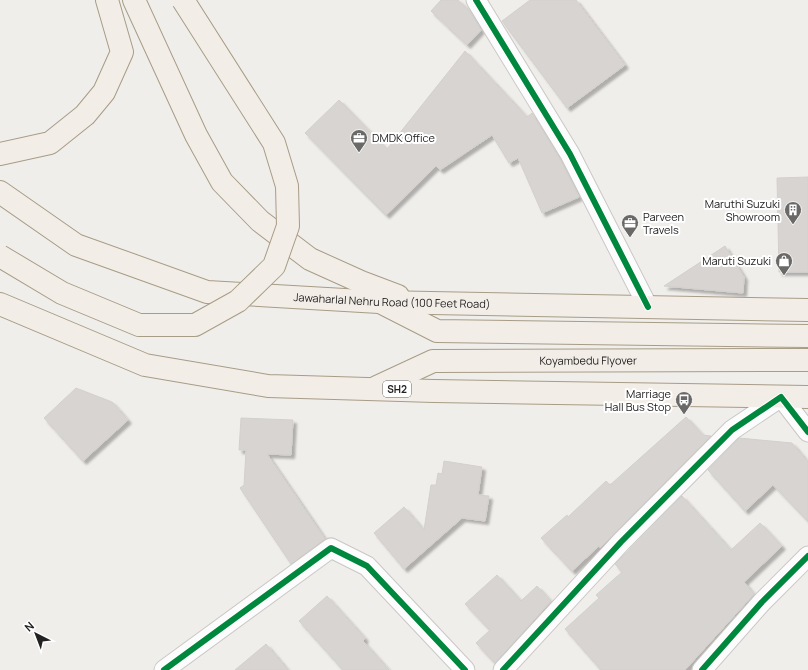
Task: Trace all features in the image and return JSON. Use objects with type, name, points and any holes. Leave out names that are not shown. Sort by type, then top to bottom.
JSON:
[{"type":"main road","points":[[0,154],[50,143],[85,115],[104,92],[122,52],[107,0]]},
{"type":"main road","points":[[134,0],[196,135],[222,182],[260,221],[310,259],[361,282],[414,302]]},
{"type":"main road","points":[[0,256],[62,293],[139,325],[195,325],[238,301],[274,266],[288,226],[287,186],[274,143],[183,0]]},
{"type":"main road","name":"Jawaharlal Nehru Road (100 Feet Road)","points":[[0,192],[76,245],[207,292],[379,302],[808,310]]},
{"type":"main road","points":[[379,302],[437,331],[808,336]]},
{"type":"main road","name":"SH2","points":[[0,304],[145,366],[268,386],[442,391],[808,397]]},
{"type":"main road","name":"Koyambedu Flyover","points":[[374,388],[433,361],[808,360]]},
{"type":"street","points":[[476,0],[570,154],[648,307]]},
{"type":"street","points":[[503,670],[621,542],[732,430],[781,397],[808,432]]},
{"type":"street","points":[[164,670],[331,548],[367,566],[465,670]]},
{"type":"street","points":[[702,670],[762,602],[808,556]]},
{"type":"building","points":[[441,0],[458,0],[469,10],[481,30],[467,45],[431,11]]},
{"type":"building","points":[[530,0],[576,0],[625,65],[567,108],[502,21]]},
{"type":"building","points":[[465,51],[527,117],[532,113],[560,159],[579,197],[542,213],[518,158],[509,163],[492,135],[440,170],[436,166],[386,215],[305,133],[339,100],[387,149]]},
{"type":"building","name":"Maruthi Suzuki Showroom","points":[[808,177],[808,272],[779,272],[777,178]]},
{"type":"building","points":[[725,246],[744,277],[743,293],[664,286]]},
{"type":"building","points":[[76,388],[112,402],[128,420],[83,461],[44,418]]},
{"type":"building","points":[[686,417],[703,435],[711,436],[600,548],[599,546],[572,571],[541,538],[567,515],[568,517],[606,481],[610,485]]},
{"type":"building","points":[[241,418],[293,420],[291,455],[267,454],[325,539],[291,564],[240,488],[244,485],[246,450],[239,450]]},
{"type":"building","points":[[739,438],[792,443],[808,462],[808,521],[773,485],[745,511],[708,470]]},
{"type":"building","points":[[444,461],[482,467],[478,495],[489,496],[485,521],[462,518],[404,569],[374,533],[404,507],[424,530],[431,485],[436,485],[438,473],[442,474]]},
{"type":"building","points":[[682,496],[731,550],[760,523],[782,546],[744,582],[754,594],[685,670],[601,670],[565,629],[599,598],[596,595],[622,572],[615,564]]},
{"type":"building","points":[[497,575],[521,601],[537,586],[551,601],[495,663],[476,643],[490,630],[465,604]]},
{"type":"building","points":[[327,596],[365,638],[363,641],[389,670],[343,670],[299,621]]},
{"type":"building","points":[[266,644],[288,670],[235,670]]},
{"type":"cycle path","points":[[476,0],[570,154],[648,307]]},
{"type":"cycle path","points":[[503,670],[621,542],[732,430],[781,397],[808,432]]},
{"type":"cycle path","points":[[164,670],[331,548],[367,566],[465,670]]},
{"type":"cycle path","points":[[702,670],[762,602],[808,556]]},
{"type":"place","name":"DMDK Office","points":[[359,153]]},
{"type":"place","name":"Maruthi Suzuki Showroom","points":[[793,225]]},
{"type":"place","name":"Parveen Travels","points":[[630,238]]},
{"type":"place","name":"Maruti Suzuki","points":[[784,276]]},
{"type":"place","name":"Marriage Hall Bus Stop","points":[[684,415]]}]
